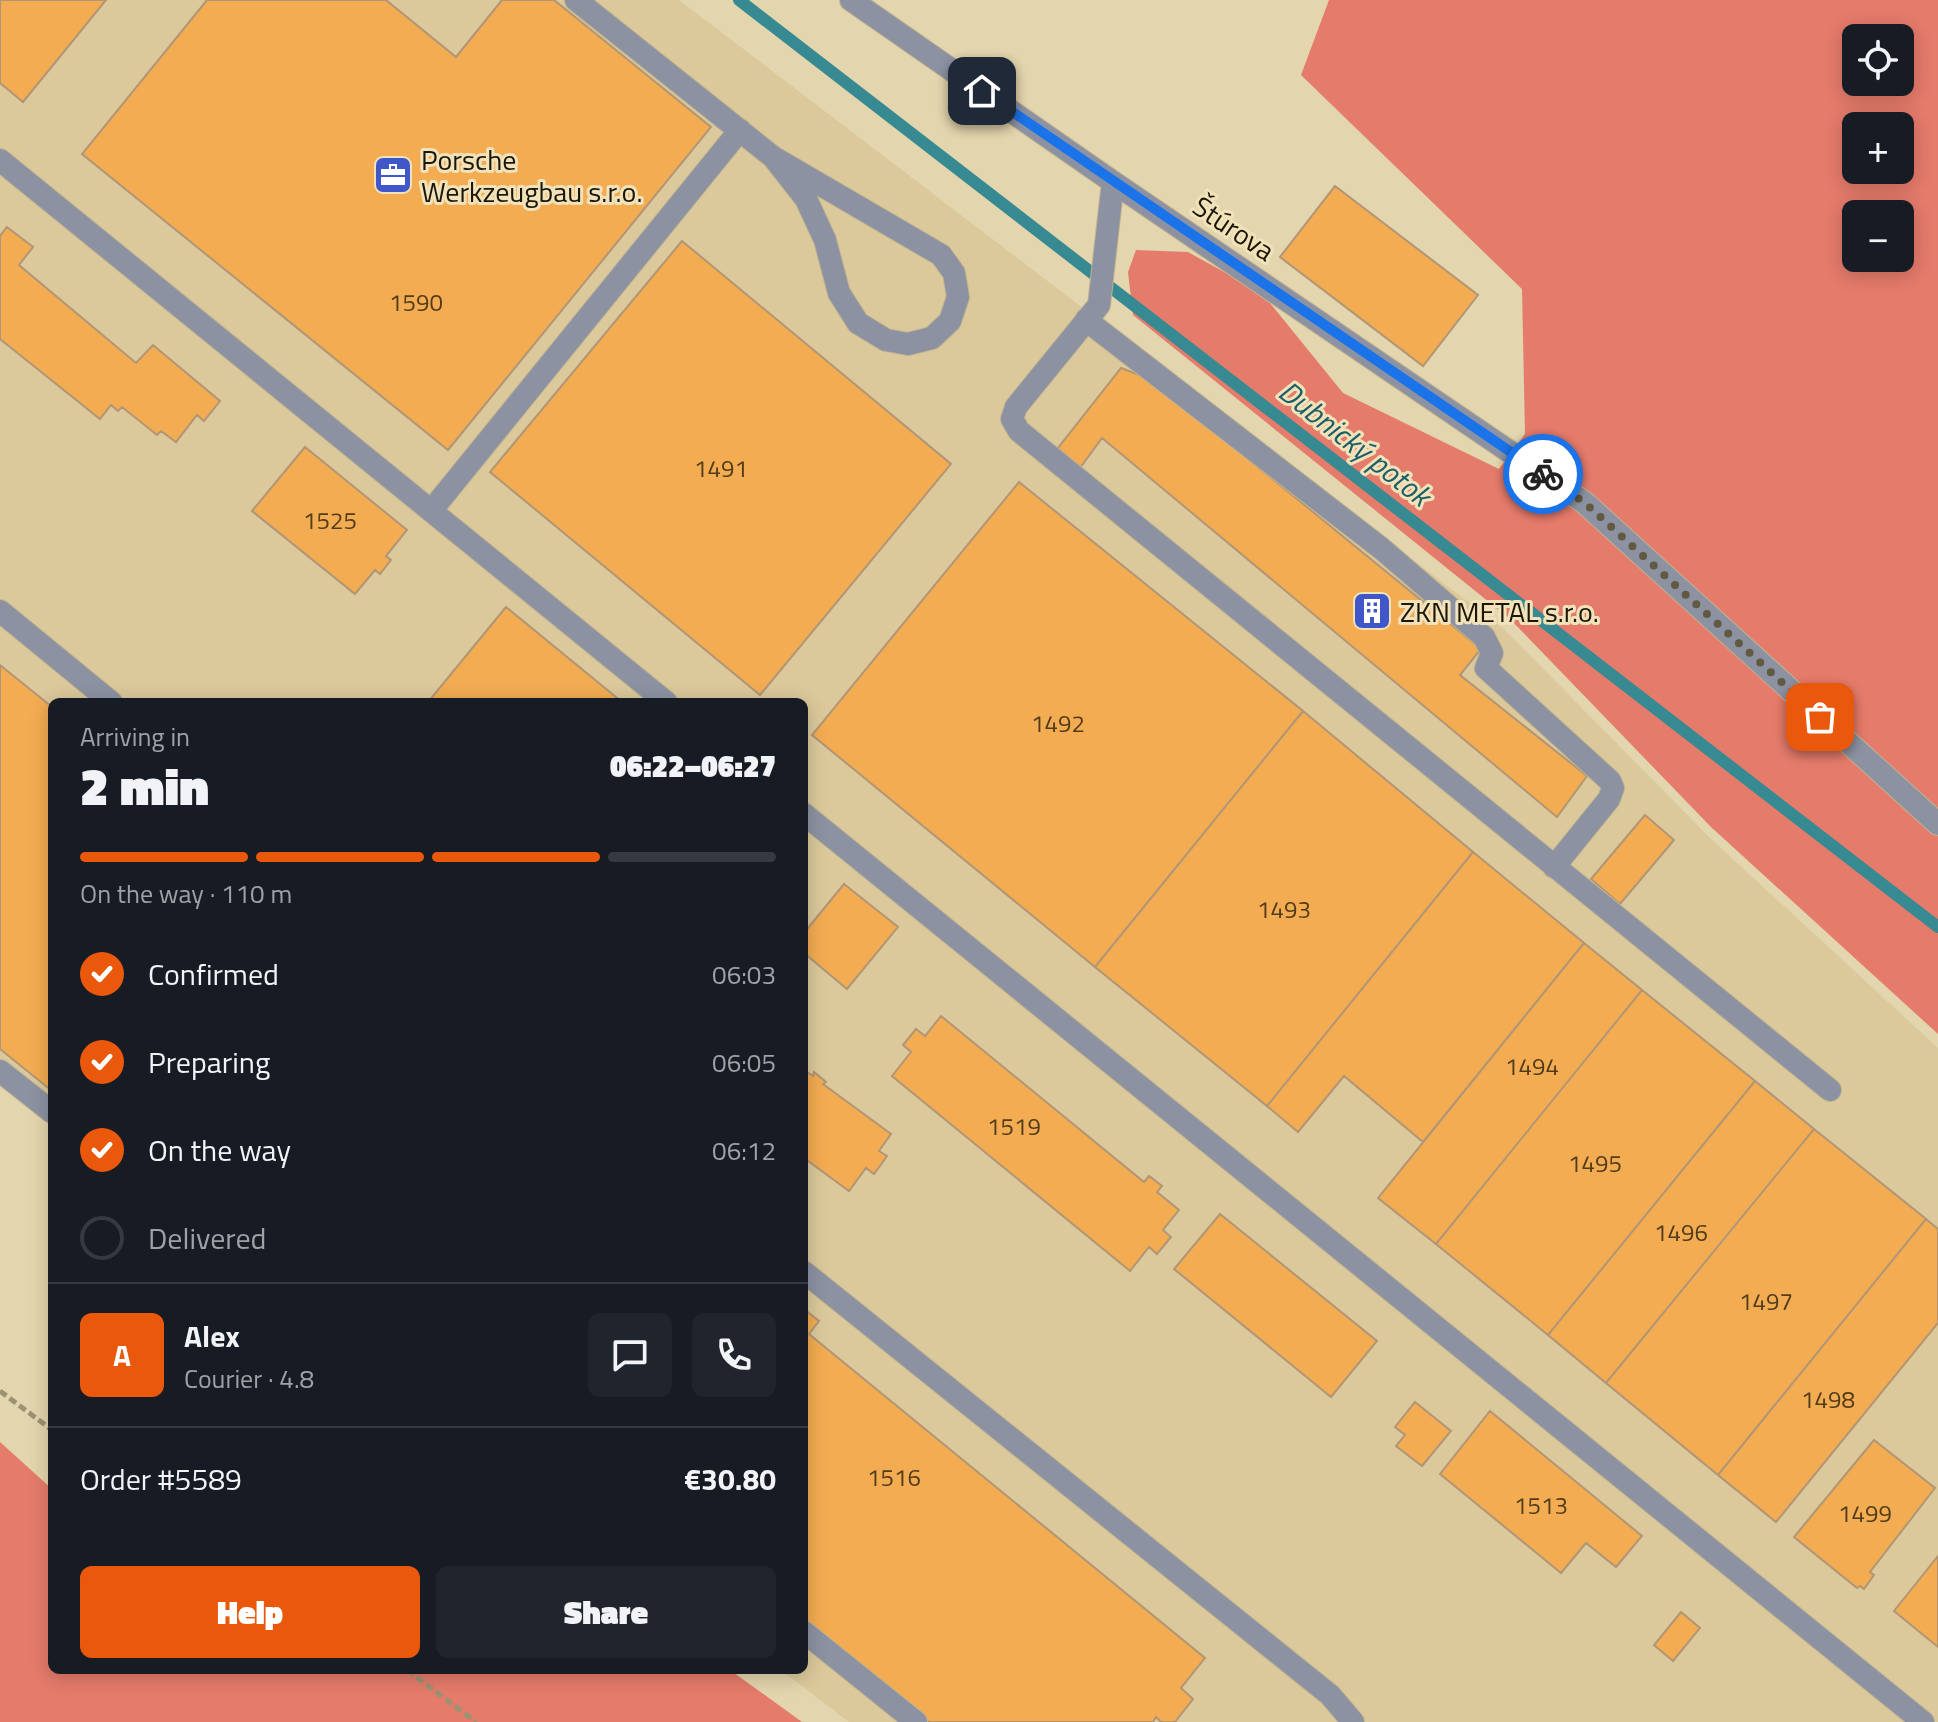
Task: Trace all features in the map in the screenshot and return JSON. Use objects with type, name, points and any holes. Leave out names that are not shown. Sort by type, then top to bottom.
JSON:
[{"type":"lane","points":[[576,0],[773,157],[941,255],[954,273],[958,297],[950,321],[932,338],[908,344],[886,340],[858,323],[839,293],[825,240],[806,199],[773,157]]},
{"type":"lane","name":"Štúrova","points":[[851,0],[1585,503],[1938,824]]},
{"type":"lane","points":[[431,511],[740,130]]},
{"type":"lane","points":[[3,171],[661,698]]},
{"type":"lane","points":[[1113,182],[1109,228],[1092,312],[1016,407],[1012,419],[1019,431],[1830,1090]]},
{"type":"lane","points":[[1092,312],[1382,549],[1484,637],[1492,653],[1486,668],[1610,781],[1613,788],[1609,799],[1554,867]]},
{"type":"lane","points":[[0,611],[106,698]]},
{"type":"lane","points":[[808,817],[1923,1722]]},
{"type":"lane","points":[[0,1071],[48,1109]]},
{"type":"lane","points":[[808,1275],[1330,1695],[1353,1722]]},
{"type":"lane","points":[[808,1635],[916,1722]]},
{"type":"path","points":[[0,1391],[48,1427]]},
{"type":"path","points":[[412,1674],[476,1722]]},
{"type":"shaded area","points":[[0,0],[679,0],[1505,630],[1709,837],[1938,1048],[1938,1722],[849,1722],[786,1674],[808,1674],[808,698],[48,698],[48,1109],[0,1072]]},
{"type":"shaded area","points":[[1329,0],[1938,0],[1938,1034],[1711,827],[1510,619],[1133,315],[1128,272],[1136,250],[1188,252],[1262,293],[1343,393],[1499,469],[1525,434],[1522,289],[1301,75]]},
{"type":"shaded area","points":[[0,1442],[48,1485],[48,1674],[736,1674],[802,1722],[0,1722]]},
{"type":"building","points":[[0,0],[106,0],[23,102],[0,83]]},
{"type":"building","points":[[207,0],[386,0],[456,57],[502,0],[554,0],[711,127],[448,450],[82,154]]},
{"type":"building","points":[[1335,186],[1478,295],[1423,366],[1280,257]]},
{"type":"building","points":[[7,227],[33,247],[19,265],[136,363],[153,345],[220,401],[204,421],[197,415],[176,442],[161,431],[157,435],[122,407],[118,411],[111,405],[100,419],[0,339],[0,236]]},
{"type":"building","points":[[682,241],[951,464],[760,695],[490,472]]},
{"type":"building","name":"ZKN METAL s.r.o.","points":[[1121,368],[1150,379],[1481,649],[1460,675],[1587,776],[1557,817],[1102,438],[1080,468],[1058,448]]},
{"type":"building","points":[[305,447],[407,530],[386,556],[391,560],[380,574],[375,570],[355,594],[252,511]]},
{"type":"building","points":[[1019,482],[1303,711],[1095,967],[812,735]]},
{"type":"building","points":[[506,607],[617,698],[431,698]]},
{"type":"building","points":[[0,665],[48,704],[48,1088],[0,1049]]},
{"type":"building","points":[[1303,711],[1473,852],[1267,1106],[1095,967]]},
{"type":"building","points":[[1645,815],[1674,840],[1620,904],[1591,879]]},
{"type":"building","points":[[1473,852],[1584,943],[1423,1142],[1344,1076],[1298,1132],[1267,1106]]},
{"type":"building","points":[[844,884],[898,927],[847,989],[808,956],[808,928]]},
{"type":"building","points":[[1584,943],[1642,990],[1436,1244],[1378,1198]]},
{"type":"building","points":[[1642,990],[1755,1081],[1548,1335],[1436,1244]]},
{"type":"building","points":[[941,1016],[1144,1182],[1149,1176],[1162,1186],[1157,1192],[1179,1210],[1163,1230],[1171,1237],[1157,1254],[1149,1247],[1130,1271],[892,1076],[911,1052],[903,1045],[916,1029],[925,1036]]},
{"type":"building","points":[[814,1072],[826,1082],[823,1084],[891,1134],[879,1151],[887,1156],[874,1174],[866,1168],[849,1191],[808,1161],[808,1073],[813,1076]]},
{"type":"building","points":[[1755,1081],[1814,1129],[1606,1383],[1548,1335]]},
{"type":"building","points":[[1814,1129],[1926,1219],[1718,1475],[1606,1383]]},
{"type":"building","points":[[1220,1214],[1377,1341],[1331,1397],[1174,1269]]},
{"type":"building","points":[[1926,1219],[1938,1229],[1938,1323],[1776,1522],[1718,1475]]},
{"type":"building","points":[[808,1312],[819,1321],[809,1334],[1205,1658],[1181,1688],[1193,1699],[1175,1722],[1161,1722],[1156,1717],[1153,1722],[929,1722],[808,1623]]},
{"type":"building","points":[[1415,1402],[1451,1431],[1422,1466],[1396,1446],[1405,1435],[1395,1427]]},
{"type":"building","points":[[1490,1411],[1642,1536],[1616,1567],[1586,1543],[1561,1573],[1440,1474]]},
{"type":"building","points":[[1874,1440],[1935,1488],[1870,1572],[1874,1575],[1864,1589],[1860,1586],[1857,1588],[1794,1537]]},
{"type":"building","points":[[1938,1556],[1938,1647],[1894,1611]]},
{"type":"building","points":[[1681,1612],[1700,1628],[1673,1661],[1654,1645]]},
{"type":"waterway","name":"Dubnický potok","points":[[739,0],[1938,927]]},
{"type":"way so far","points":[[1543,474],[1585,503],[1820,717]]},
{"type":"place","name":"Porsche Werkzeugbau s.r.o.","points":[[393,175]]},
{"type":"place","name":"ZKN METAL s.r.o.","points":[[1372,611]]},
{"type":"route","points":[[982,91],[1543,474]]}]
